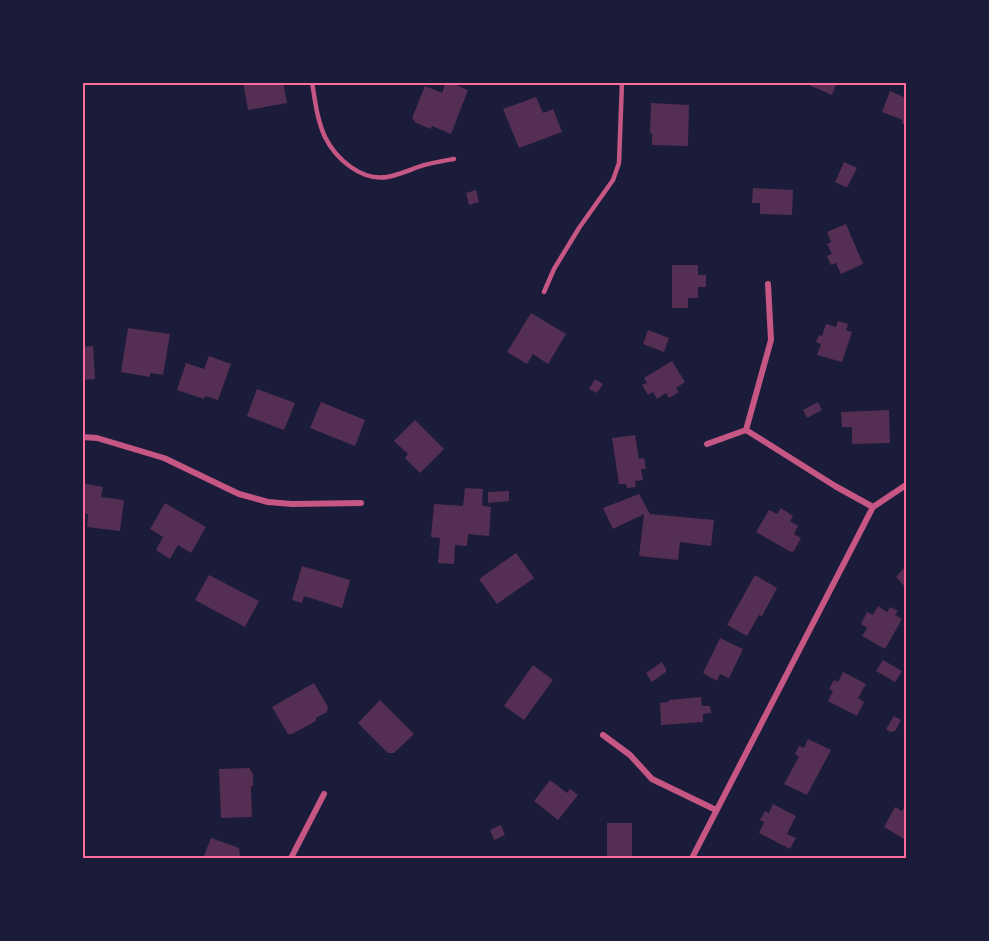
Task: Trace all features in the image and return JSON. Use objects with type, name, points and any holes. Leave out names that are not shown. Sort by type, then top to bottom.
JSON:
[{"type":"street","points":[[746,430],[771,340],[768,284]]},
{"type":"street","points":[[707,444],[746,430]]},
{"type":"street","points":[[746,430],[873,507]]},
{"type":"street","points":[[82,437],[97,438],[165,458],[239,494],[268,502],[361,503]]},
{"type":"street","points":[[692,858],[873,507],[906,484]]},
{"type":"street","points":[[603,735],[630,755],[652,779],[716,810]]},
{"type":"street","points":[[291,858],[324,794]]},
{"type":"lane","points":[[312,82],[325,137],[348,166],[360,173],[384,178],[454,159]]},
{"type":"lane","points":[[544,292],[554,269],[579,228],[613,180],[619,163],[622,82]]},
{"type":"building","points":[[243,82],[283,83],[287,103],[248,110]]},
{"type":"building","points":[[446,82],[468,90],[451,134],[432,126],[431,129],[416,123],[412,118],[425,86],[442,93]]},
{"type":"building","points":[[802,82],[837,82],[832,95]]},
{"type":"building","points":[[890,91],[906,98],[906,125],[901,123],[903,120],[882,112]]},
{"type":"building","points":[[536,97],[543,113],[553,109],[562,132],[519,148],[503,109]]},
{"type":"building","points":[[651,103],[689,105],[688,146],[652,145]]},
{"type":"building","points":[[844,162],[857,168],[848,186],[845,187],[835,182]]},
{"type":"building","points":[[753,188],[793,190],[792,215],[760,214],[760,203],[752,203]]},
{"type":"building","points":[[476,190],[479,202],[469,205],[466,193]]},
{"type":"building","points":[[846,224],[863,264],[841,274],[836,263],[831,265],[827,256],[832,254],[827,244],[831,242],[827,232]]},
{"type":"building","points":[[672,265],[698,265],[698,275],[706,275],[706,287],[698,287],[698,298],[688,298],[688,308],[672,308]]},
{"type":"building","points":[[531,313],[566,334],[548,364],[533,354],[527,364],[507,352]]},
{"type":"building","points":[[838,321],[848,324],[846,330],[852,332],[842,362],[817,355],[821,344],[816,342],[819,335],[822,336],[826,324],[836,327]]},
{"type":"building","points":[[128,328],[170,334],[163,375],[150,373],[150,377],[121,372]]},
{"type":"building","points":[[648,330],[669,338],[664,352],[643,344]]},
{"type":"building","points":[[93,346],[95,379],[82,380],[82,347]]},
{"type":"building","points":[[209,356],[231,364],[218,400],[205,396],[204,399],[177,390],[186,363],[204,369]]},
{"type":"building","points":[[672,361],[685,382],[676,388],[679,392],[669,398],[666,393],[657,399],[653,392],[648,395],[642,385],[647,383],[644,378]]},
{"type":"building","points":[[595,379],[603,384],[597,393],[589,389]]},
{"type":"building","points":[[257,389],[295,403],[284,430],[247,416]]},
{"type":"building","points":[[321,402],[365,420],[355,446],[310,428]]},
{"type":"building","points":[[818,402],[822,410],[807,418],[803,410]]},
{"type":"building","points":[[889,410],[890,443],[852,444],[852,427],[842,427],[841,412]]},
{"type":"building","points":[[415,420],[444,449],[420,473],[405,458],[408,454],[394,441]]},
{"type":"building","points":[[635,435],[639,459],[644,458],[646,469],[641,469],[643,480],[635,481],[636,487],[627,488],[626,484],[619,484],[612,438]]},
{"type":"building","points":[[82,483],[103,487],[101,497],[124,500],[120,531],[87,527],[88,514],[82,513]]},
{"type":"building","points":[[465,488],[483,489],[482,506],[491,507],[489,536],[468,534],[467,546],[455,545],[454,564],[438,563],[440,538],[431,537],[434,504],[463,506]]},
{"type":"building","points":[[509,491],[509,501],[488,503],[488,492]]},
{"type":"building","points":[[639,494],[650,514],[714,520],[711,546],[680,542],[678,560],[639,556],[644,514],[613,529],[603,508]]},
{"type":"building","points":[[165,503],[206,527],[191,553],[178,545],[170,559],[156,550],[163,537],[150,529]]},
{"type":"building","points":[[781,508],[793,516],[790,521],[798,526],[794,534],[801,538],[794,551],[791,552],[756,532],[769,510],[777,514]]},
{"type":"building","points":[[516,553],[534,578],[497,604],[479,579]]},
{"type":"building","points":[[302,566],[350,580],[342,608],[304,596],[302,603],[292,600]]},
{"type":"building","points":[[906,566],[906,588],[896,577]]},
{"type":"building","points":[[209,575],[259,601],[245,627],[195,600]]},
{"type":"building","points":[[755,575],[777,588],[762,616],[759,615],[747,636],[727,625]]},
{"type":"building","points":[[878,606],[887,612],[890,607],[898,611],[895,615],[902,619],[885,649],[862,636],[867,628],[861,624],[867,612],[873,615]]},
{"type":"building","points":[[720,638],[743,649],[729,678],[720,674],[717,681],[703,673]]},
{"type":"building","points":[[883,660],[902,671],[895,682],[876,671]]},
{"type":"building","points":[[662,662],[666,672],[652,682],[646,673]]},
{"type":"building","points":[[533,665],[553,680],[524,720],[504,706]]},
{"type":"building","points":[[843,672],[866,684],[858,698],[864,702],[857,716],[828,701],[833,691],[829,689],[834,680],[838,682]]},
{"type":"building","points":[[314,683],[328,707],[327,712],[316,718],[316,721],[288,734],[272,707]]},
{"type":"building","points":[[701,697],[702,706],[710,706],[711,713],[703,714],[703,722],[661,725],[660,703]]},
{"type":"building","points":[[380,700],[414,734],[394,753],[388,753],[358,723]]},
{"type":"building","points":[[894,716],[901,720],[895,731],[890,732],[886,729]]},
{"type":"building","points":[[808,739],[831,750],[807,795],[784,784],[799,757],[795,754],[799,746],[804,748]]},
{"type":"building","points":[[249,768],[253,774],[252,817],[221,818],[219,769]]},
{"type":"building","points":[[550,780],[567,793],[570,789],[578,795],[558,820],[534,801]]},
{"type":"building","points":[[773,804],[796,816],[787,834],[796,838],[790,849],[759,833],[764,822],[760,820],[765,811],[769,813]]},
{"type":"building","points":[[906,804],[906,840],[884,827],[895,807],[902,811]]},
{"type":"building","points":[[607,823],[632,823],[632,856],[607,858]]},
{"type":"building","points":[[501,825],[505,835],[494,840],[490,830]]},
{"type":"building","points":[[211,838],[239,848],[239,858],[203,858]]}]
